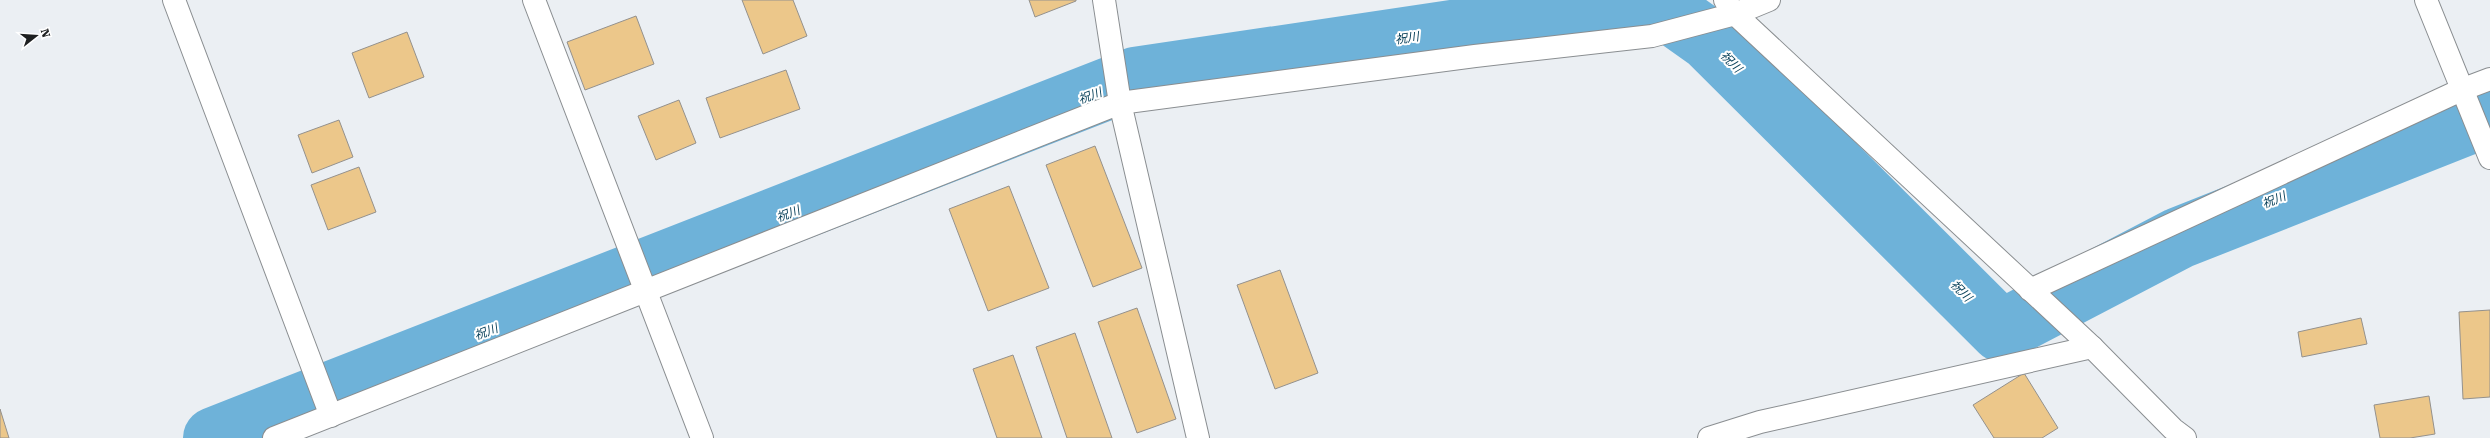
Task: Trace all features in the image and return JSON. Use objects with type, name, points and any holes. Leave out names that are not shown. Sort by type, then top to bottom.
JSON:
[{"type":"street","points":[[174,0],[331,416]]},
{"type":"street","points":[[534,0],[644,291],[702,438]]},
{"type":"street","points":[[1104,0],[1120,103],[1198,438]]},
{"type":"street","points":[[274,438],[1120,103],[1475,56],[1652,36],[1730,7],[1769,0]]},
{"type":"street","points":[[2426,0],[2461,90],[2490,158]]},
{"type":"street","points":[[1730,7],[2092,347],[2185,438]]},
{"type":"street","points":[[2030,290],[2461,90],[2490,79]]},
{"type":"street","points":[[1709,438],[1760,422],[2092,347]]},
{"type":"building","points":[[742,0],[793,0],[807,36],[763,54]]},
{"type":"building","points":[[1029,0],[1076,0],[1076,1],[1035,17]]},
{"type":"building","points":[[636,16],[654,64],[585,90],[567,42]]},
{"type":"building","points":[[407,32],[424,77],[369,98],[352,53]]},
{"type":"building","points":[[786,70],[800,109],[720,138],[706,98]]},
{"type":"building","points":[[679,100],[696,143],[656,160],[638,116]]},
{"type":"building","points":[[339,120],[353,157],[312,173],[298,135]]},
{"type":"building","points":[[1095,146],[1142,268],[1093,287],[1046,165]]},
{"type":"building","points":[[359,167],[376,212],[328,230],[311,185]]},
{"type":"building","points":[[1009,186],[1049,288],[988,311],[949,209]]},
{"type":"building","points":[[1280,270],[1318,373],[1275,389],[1237,285]]},
{"type":"building","points":[[1137,308],[1176,419],[1137,433],[1098,322]]},
{"type":"building","points":[[2490,310],[2490,397],[2463,399],[2459,312]]},
{"type":"building","points":[[2361,318],[2367,344],[2302,357],[2298,332]]},
{"type":"building","points":[[1075,333],[1112,438],[1067,438],[1036,347]]},
{"type":"building","points":[[1013,355],[1042,438],[997,438],[973,369]]},
{"type":"building","points":[[2024,373],[2058,428],[2042,438],[1994,438],[1973,405]]},
{"type":"building","points":[[2429,396],[2435,434],[2410,438],[2380,438],[2374,405]]},
{"type":"building","points":[[0,409],[9,438],[0,438]]},
{"type":"waterway","name":"祝川","points":[[214,438],[1135,78],[1654,1],[1709,40],[2001,331],[2179,238],[2490,115]]}]
